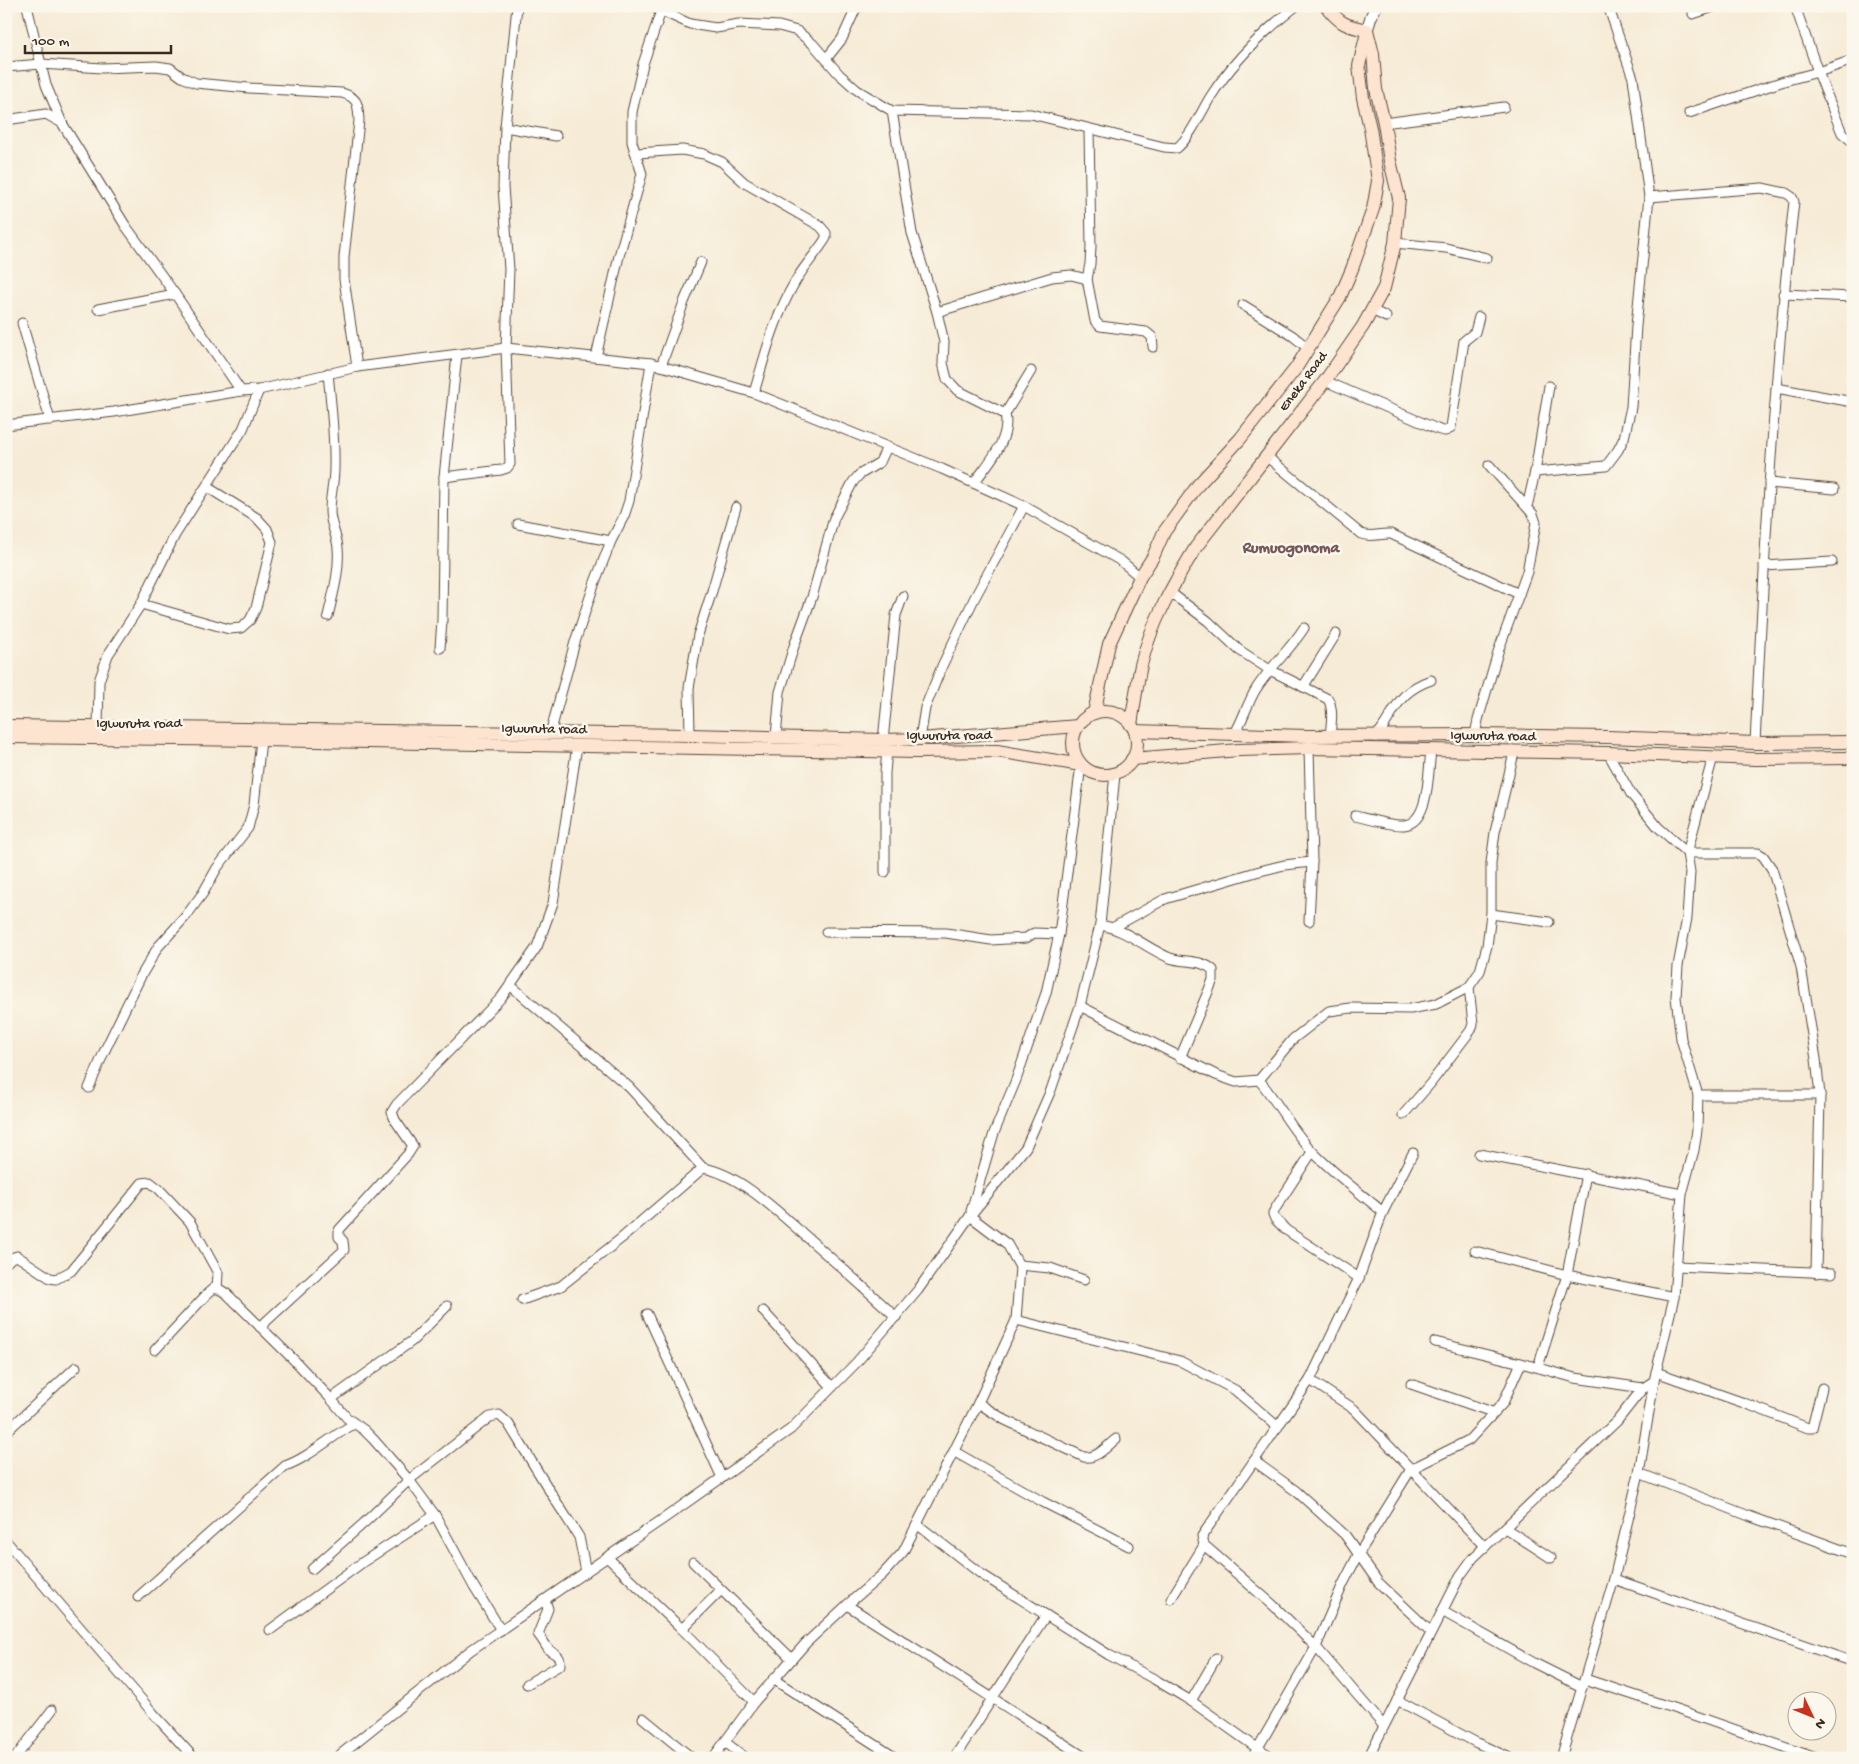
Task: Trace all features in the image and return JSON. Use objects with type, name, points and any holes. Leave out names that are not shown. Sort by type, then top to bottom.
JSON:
[{"type":"main road","points":[[1326,6],[1337,20],[1350,27],[1368,30]]},
{"type":"main road","name":"Eneka Road","points":[[1133,728],[1142,664],[1154,628],[1196,547],[1325,380],[1353,341],[1384,288],[1395,243],[1399,198],[1376,89],[1373,54],[1368,30]]},
{"type":"main road","name":"Eneka Road","points":[[1094,713],[1109,644],[1140,577],[1153,557],[1164,532],[1198,485],[1240,439],[1309,349],[1340,297],[1352,269],[1373,209],[1378,181],[1359,66],[1368,30]]},
{"type":"main road","points":[[1108,711],[1120,715],[1133,728],[1137,742],[1135,753],[1130,763],[1116,774],[1102,776],[1089,772],[1080,765],[1075,756],[1074,736],[1078,726],[1086,717],[1094,713],[1108,711]]},
{"type":"main road","name":"Igwuruta road","points":[[6,726],[776,737],[885,745],[917,752],[997,751],[1080,765]]},
{"type":"main road","name":"Igwuruta road","points":[[6,737],[578,746],[885,745],[920,739],[1078,726]]},
{"type":"main road","name":"Igwuruta road","points":[[1133,728],[1234,735],[1375,737],[1475,735],[1608,737],[1755,743],[1853,742]]},
{"type":"main road","name":"Igwuruta road","points":[[1132,759],[1239,750],[1309,748],[1755,759],[1853,758]]},
{"type":"street","points":[[27,6],[46,85],[62,123],[125,225],[241,391]]},
{"type":"street","points":[[444,477],[501,470],[507,468],[510,464],[506,348],[509,270],[503,186],[504,127],[517,6]]},
{"type":"street","points":[[651,6],[690,24],[716,28],[739,24],[779,26],[797,31],[857,90],[892,111],[1031,114],[1177,148],[1184,142],[1211,96],[1234,64],[1269,28],[1296,6]]},
{"type":"street","points":[[826,59],[842,39],[857,6]]},
{"type":"street","points":[[1368,30],[1376,6]]},
{"type":"street","points":[[1535,472],[1606,466],[1624,438],[1631,406],[1636,326],[1649,197],[1633,78],[1608,6]]},
{"type":"street","points":[[1693,14],[1716,6]]},
{"type":"street","points":[[1796,6],[1818,72],[1842,133],[1853,142]]},
{"type":"street","points":[[596,357],[619,256],[642,174],[632,142],[632,112],[643,64],[661,11]]},
{"type":"street","points":[[1689,113],[1853,60]]},
{"type":"street","points":[[6,67],[41,64],[102,68],[156,66],[170,68],[182,77],[196,83],[342,93],[351,96],[358,105],[359,121],[344,257],[344,279],[357,367]]},
{"type":"street","points":[[1384,123],[1504,107]]},
{"type":"street","points":[[892,111],[912,233],[937,312],[944,342],[943,363],[947,379],[957,390],[1005,414]]},
{"type":"street","points":[[6,120],[46,114],[62,123]]},
{"type":"street","points":[[504,127],[556,136]]},
{"type":"street","points":[[1089,129],[1090,264],[1087,279],[1095,321],[1100,326],[1146,332],[1152,337],[1153,347]]},
{"type":"street","points":[[637,153],[682,150],[704,154],[722,162],[751,186],[820,226],[826,233],[826,238],[805,266],[784,304],[772,332],[754,393]]},
{"type":"street","points":[[1649,197],[1762,188],[1786,193],[1792,197],[1794,202],[1783,294],[1776,388],[1755,743]]},
{"type":"street","points":[[1395,243],[1446,248],[1487,258]]},
{"type":"street","points":[[661,366],[684,302],[701,262]]},
{"type":"street","points":[[937,312],[1052,277],[1071,275],[1087,279]]},
{"type":"street","points":[[98,309],[175,294]]},
{"type":"street","points":[[1783,294],[1853,297]]},
{"type":"street","points":[[1242,305],[1293,336],[1309,349]]},
{"type":"street","points":[[1372,310],[1386,317]]},
{"type":"street","points":[[1325,380],[1437,429],[1445,432],[1448,431],[1451,427],[1464,341],[1475,332],[1479,317]]},
{"type":"street","points":[[22,323],[50,420]]},
{"type":"street","points":[[6,425],[114,412],[241,391],[259,390],[357,367],[506,348],[650,363],[754,393],[974,483],[1024,506],[1121,561],[1140,577]]},
{"type":"street","points":[[440,648],[444,477],[457,355]]},
{"type":"street","points":[[550,734],[576,642],[611,540],[624,516],[629,501],[650,363]]},
{"type":"street","points":[[974,483],[999,447],[1006,432],[1005,414],[1031,371]]},
{"type":"street","points":[[328,373],[334,431],[334,471],[330,522],[336,535],[338,550],[337,577],[328,616]]},
{"type":"street","points":[[1526,507],[1535,472],[1549,386]]},
{"type":"street","points":[[1776,388],[1853,402]]},
{"type":"street","points":[[98,728],[99,681],[108,655],[141,604],[175,535],[243,430],[259,390]]},
{"type":"street","points":[[776,737],[780,692],[812,597],[834,518],[853,482],[859,475],[880,462],[887,447]]},
{"type":"street","points":[[1266,456],[1362,534],[1366,536],[1391,534],[1519,594]]},
{"type":"street","points":[[1475,735],[1498,652],[1527,572],[1536,524],[1533,514],[1490,464]]},
{"type":"street","points":[[1770,483],[1834,489]]},
{"type":"street","points":[[141,604],[229,629],[241,628],[250,620],[256,608],[272,542],[267,528],[257,518],[207,487]]},
{"type":"street","points":[[920,739],[925,708],[942,666],[974,599],[1024,506]]},
{"type":"street","points":[[690,735],[690,688],[698,635],[736,508]]},
{"type":"street","points":[[518,524],[611,540]]},
{"type":"street","points":[[1764,566],[1832,562]]},
{"type":"street","points":[[1171,593],[1208,621],[1239,650],[1270,670],[1328,699],[1330,703],[1330,736]]},
{"type":"street","points":[[885,872],[885,745],[896,615],[903,596]]},
{"type":"street","points":[[1234,735],[1256,690],[1270,670],[1294,644],[1304,628]]},
{"type":"street","points":[[1303,687],[1336,634]]},
{"type":"street","points":[[1375,737],[1401,698],[1416,685],[1430,680]]},
{"type":"street","points":[[89,1088],[108,1043],[154,954],[186,916],[248,828],[254,805],[261,740]]},
{"type":"street","points":[[260,1327],[344,1250],[343,1241],[339,1237],[339,1230],[408,1154],[413,1146],[394,1120],[392,1112],[397,1104],[501,998],[537,946],[553,903],[578,746]]},
{"type":"street","points":[[1309,748],[1312,862],[1309,921]]},
{"type":"street","points":[[1355,816],[1403,826],[1412,823],[1419,817],[1425,805],[1430,751]]},
{"type":"street","points":[[1080,1006],[1180,1058],[1236,1082],[1259,1080],[1293,1039],[1329,1011],[1351,1008],[1410,1009],[1436,1004],[1469,987],[1480,970],[1487,946],[1491,914],[1491,863],[1495,832],[1514,753]]},
{"type":"street","points":[[1608,754],[1631,794],[1658,827],[1687,853],[1758,852],[1772,870],[1801,968],[1816,1058],[1820,1095],[1816,1273]]},
{"type":"street","points":[[1562,1758],[1614,1579],[1639,1473],[1655,1376],[1674,1298],[1682,1194],[1694,1150],[1697,1130],[1698,1095],[1681,1039],[1676,997],[1678,966],[1687,909],[1690,872],[1687,853],[1713,757]]},
{"type":"street","points":[[970,1216],[994,1133],[1022,1064],[1046,994],[1059,934],[1080,765]]},
{"type":"street","points":[[336,1758],[471,1650],[791,1429],[856,1363],[918,1290],[970,1216],[1026,1148],[1051,1090],[1080,1006],[1100,925],[1116,774]]},
{"type":"street","points":[[1114,927],[1166,898],[1274,868],[1312,862]]},
{"type":"street","points":[[1491,914],[1549,922]]},
{"type":"street","points":[[1100,925],[1114,927],[1172,958],[1208,964],[1213,970],[1213,980],[1180,1058]]},
{"type":"street","points":[[826,932],[946,933],[991,940],[1026,938],[1034,933],[1059,934]]},
{"type":"street","points":[[510,986],[628,1087],[703,1168],[711,1169],[748,1188],[828,1255],[896,1317]]},
{"type":"street","points":[[1403,1115],[1430,1084],[1470,1030],[1473,1024],[1469,987]]},
{"type":"street","points":[[1259,1080],[1275,1098],[1290,1125],[1312,1152],[1383,1212]]},
{"type":"street","points":[[1698,1095],[1820,1095]]},
{"type":"street","points":[[1312,1152],[1273,1214],[1275,1219],[1286,1230],[1359,1278]]},
{"type":"street","points":[[1383,1725],[1316,1647],[1273,1606],[1204,1546],[1202,1536],[1310,1380],[1359,1278],[1383,1212],[1414,1153]]},
{"type":"street","points":[[1479,1154],[1682,1194]]},
{"type":"street","points":[[522,1300],[561,1286],[623,1237],[703,1168]]},
{"type":"street","points":[[1538,1367],[1567,1276],[1586,1174]]},
{"type":"street","points":[[6,1263],[11,1258],[17,1256],[56,1280],[70,1271],[142,1184],[150,1182],[190,1222],[218,1272],[217,1288]]},
{"type":"street","points":[[713,1758],[773,1679],[847,1605],[883,1574],[904,1552],[955,1452],[1016,1320],[1019,1265],[1007,1244],[970,1216]]},
{"type":"street","points":[[1475,1251],[1567,1276],[1674,1298]]},
{"type":"street","points":[[1019,1265],[1050,1268],[1084,1280]]},
{"type":"street","points":[[1676,1266],[1832,1273]]},
{"type":"street","points":[[217,1288],[227,1294],[331,1398],[341,1412],[373,1439],[408,1480],[435,1515],[474,1587],[501,1630]]},
{"type":"street","points":[[155,1350],[208,1293],[217,1288]]},
{"type":"street","points":[[331,1398],[412,1341],[447,1306]]},
{"type":"street","points":[[763,1311],[832,1387]]},
{"type":"street","points":[[647,1314],[722,1478]]},
{"type":"street","points":[[1016,1320],[1180,1361],[1235,1390],[1278,1426]]},
{"type":"street","points":[[1435,1342],[1575,1378],[1643,1388]]},
{"type":"street","points":[[1252,1758],[1316,1647],[1358,1555],[1411,1469],[1469,1440],[1503,1403],[1521,1363]]},
{"type":"street","points":[[6,1432],[76,1368]]},
{"type":"street","points":[[1655,1376],[1744,1403],[1808,1428],[1812,1428],[1815,1422],[1822,1388]]},
{"type":"street","points":[[1368,1758],[1383,1725],[1398,1700],[1460,1576],[1485,1547],[1617,1421],[1655,1376]]},
{"type":"street","points":[[1310,1380],[1354,1409],[1485,1547]]},
{"type":"street","points":[[1411,1384],[1495,1413]]},
{"type":"street","points":[[978,1403],[1005,1420],[1084,1457],[1090,1458],[1096,1455],[1116,1439]]},
{"type":"street","points":[[312,1569],[364,1524],[408,1480],[490,1417],[499,1415],[508,1423],[580,1537],[586,1572]]},
{"type":"street","points":[[138,1597],[285,1466],[301,1460],[337,1433],[354,1424]]},
{"type":"street","points":[[955,1452],[1043,1502],[1130,1546]]},
{"type":"street","points":[[1254,1461],[1296,1491],[1345,1535],[1378,1582],[1431,1632]]},
{"type":"street","points":[[1639,1473],[1748,1516],[1853,1554]]},
{"type":"street","points":[[270,1630],[363,1562],[435,1515]]},
{"type":"street","points":[[918,1525],[981,1574],[1108,1655],[1191,1701],[1274,1758]]},
{"type":"street","points":[[1505,1528],[1551,1558]]},
{"type":"street","points":[[6,1542],[194,1758]]},
{"type":"street","points":[[1170,1599],[1204,1546]]},
{"type":"street","points":[[608,1557],[754,1702]]},
{"type":"street","points":[[693,1562],[792,1659]]},
{"type":"street","points":[[1614,1579],[1853,1662]]},
{"type":"street","points":[[682,1629],[721,1590]]},
{"type":"street","points":[[527,1684],[560,1665],[560,1659],[557,1654],[549,1650],[538,1634],[548,1609],[545,1600]]},
{"type":"street","points":[[847,1605],[1086,1758]]},
{"type":"street","points":[[1442,1611],[1534,1663],[1584,1683],[1679,1710],[1816,1758]]},
{"type":"street","points":[[954,1758],[1046,1615]]},
{"type":"street","points":[[1191,1701],[1216,1658]]},
{"type":"street","points":[[773,1679],[896,1758]]},
{"type":"street","points":[[1398,1700],[1477,1743],[1510,1758]]},
{"type":"street","points":[[15,1758],[52,1710]]},
{"type":"street","points":[[643,1718],[692,1758]]},
{"type":"street","points":[[725,1742],[746,1758]]},
{"type":"district","name":"Rumuogonoma","points":[[1291,549]]}]
